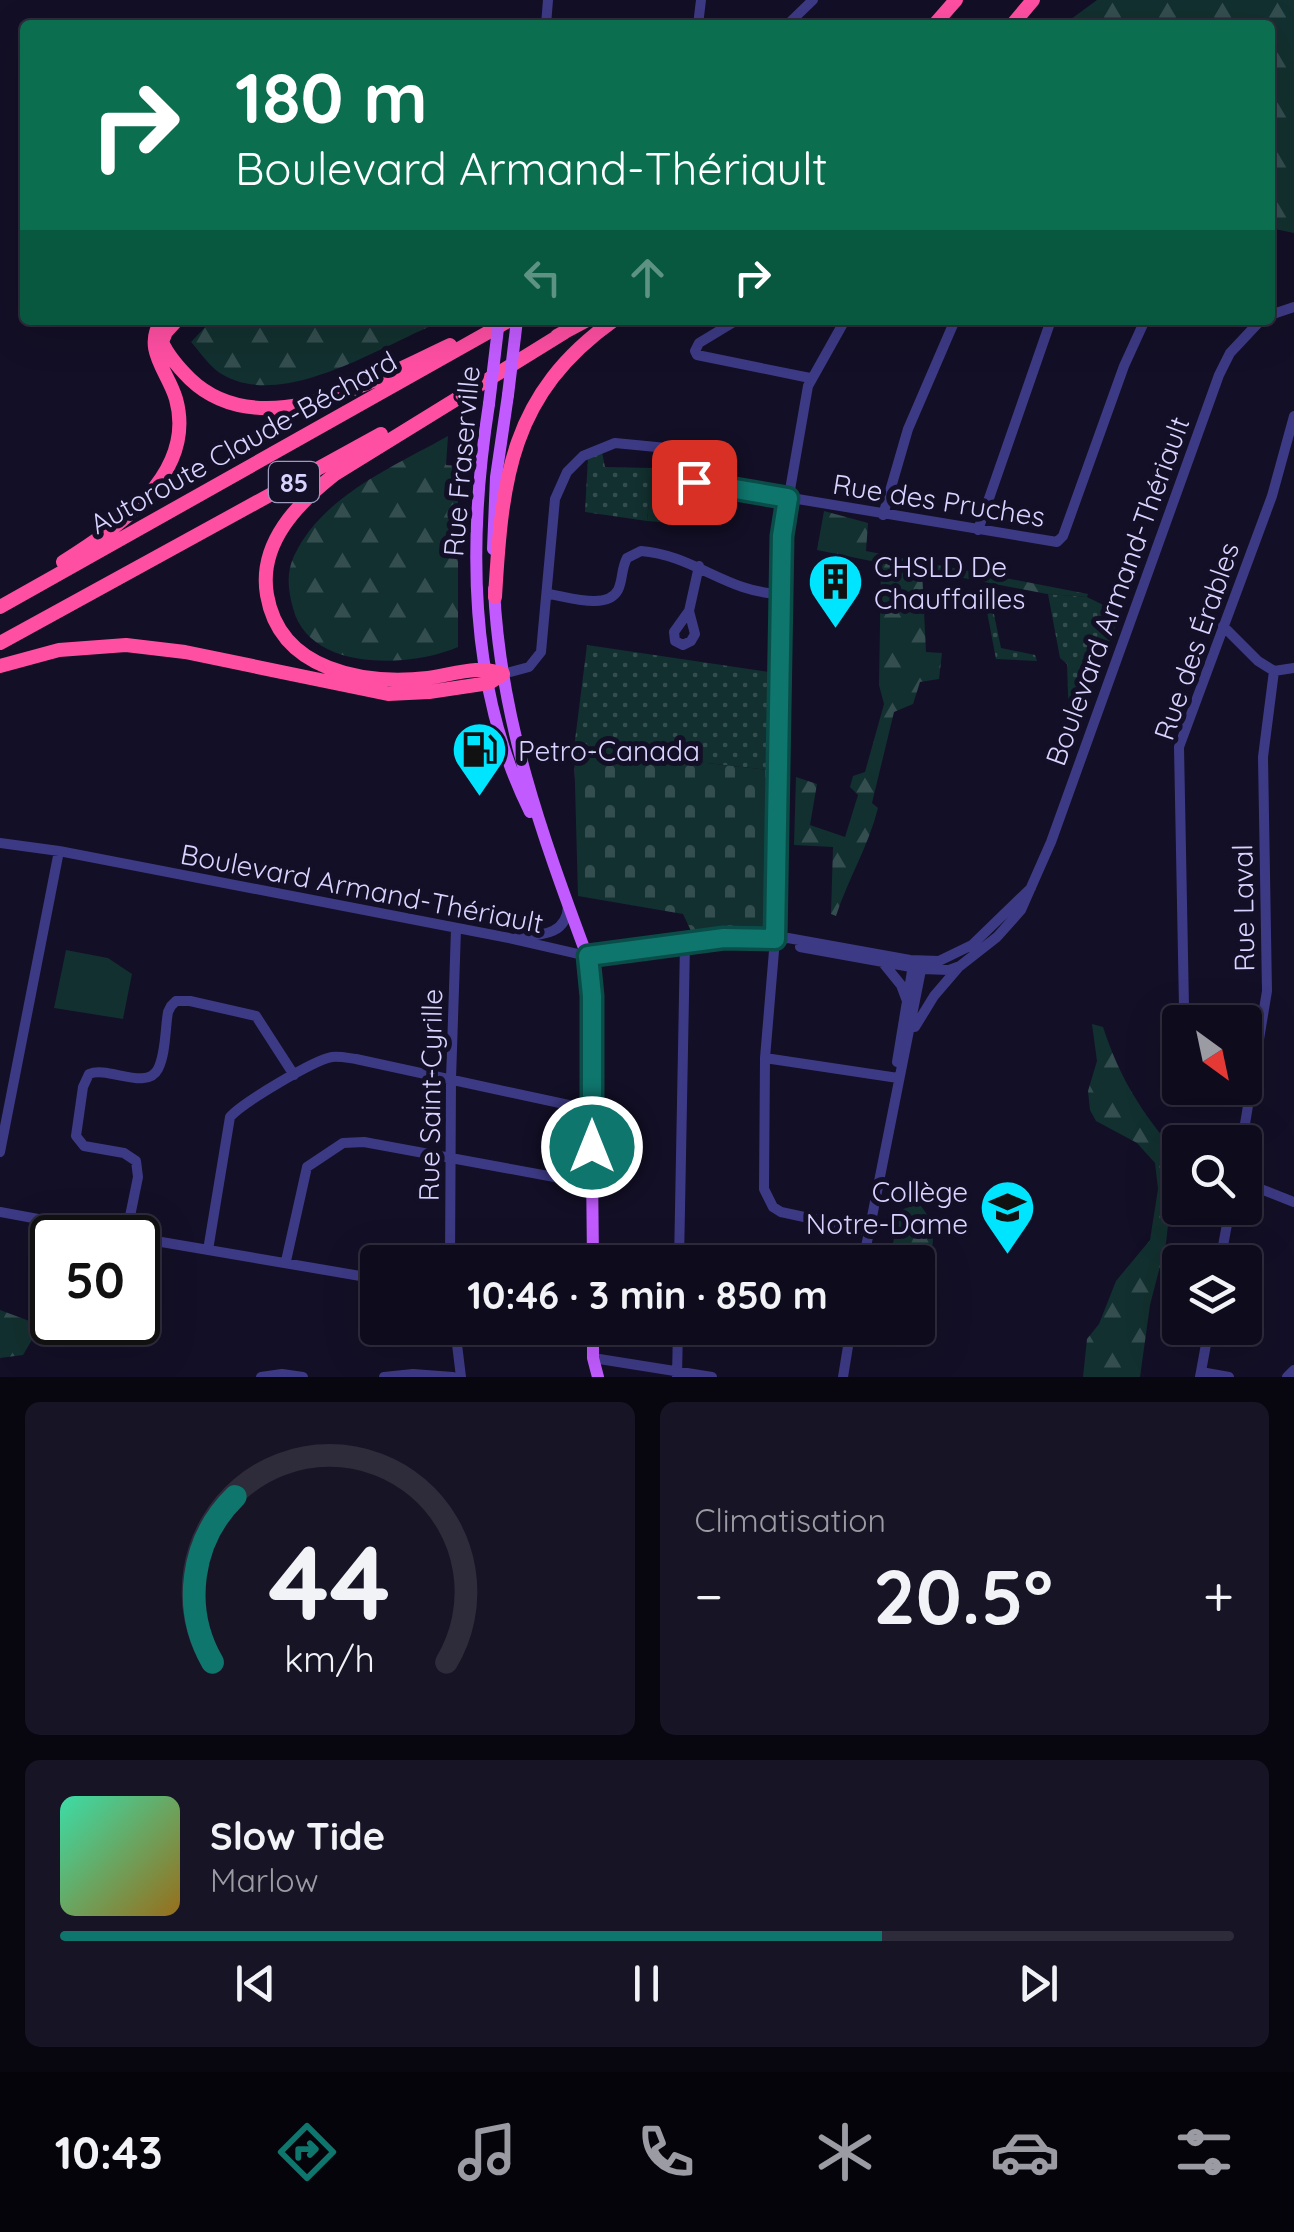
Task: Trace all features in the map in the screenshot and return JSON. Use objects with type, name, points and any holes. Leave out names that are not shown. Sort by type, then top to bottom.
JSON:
[{"type":"highway","points":[[938,20],[956,0]]},
{"type":"highway","points":[[1016,20],[1033,0]]},
{"type":"highway","points":[[0,604],[120,522],[150,494],[168,467],[177,443],[180,417],[175,394],[154,347],[159,325]]},
{"type":"highway","points":[[174,325],[162,342],[184,372],[221,400],[263,409],[298,405],[341,392],[489,325]]},
{"type":"highway","name":"Autoroute Claude-Béchard","points":[[0,604],[505,325]]},
{"type":"highway","name":"85","points":[[0,643],[578,325]]},
{"type":"highway","points":[[494,596],[506,483],[530,409],[567,358],[608,325]]},
{"type":"highway","points":[[503,674],[390,680],[349,675],[319,664],[294,647],[276,622],[268,600],[267,564],[280,530],[322,484],[377,446],[565,332]]},
{"type":"highway","points":[[0,666],[59,650],[126,644],[186,652],[388,694],[413,694],[488,676]]},
{"type":"main road","name":"Rue Fraserville","points":[[499,325],[480,462],[478,600],[488,676],[516,781],[542,836],[588,956],[592,996],[594,1245]]},
{"type":"main road","name":"Rue Fraserville","points":[[514,325],[494,503],[494,596],[503,674],[542,836]]},
{"type":"main road","points":[[593,1345],[598,1377]]},
{"type":"street","points":[[792,20],[813,0]]},
{"type":"street","points":[[729,325],[699,343],[697,355],[810,378]]},
{"type":"street","points":[[840,325],[810,378],[782,536],[775,939],[765,1058],[764,1189],[773,1207],[781,1212],[870,1231]]},
{"type":"street","points":[[883,514],[908,428],[953,325]]},
{"type":"street","points":[[978,530],[1050,325]]},
{"type":"street","name":"Rue des Pruches","points":[[694,482],[1057,542],[1063,536],[1124,366],[1143,325]]},
{"type":"street","name":"Boulevard Armand-Thériault","points":[[0,843],[59,851],[588,956],[746,937],[788,938],[918,965],[949,970],[960,966],[1010,923],[1032,888],[1220,374],[1230,353],[1257,325]]},
{"type":"street","name":"Rue des Érables","points":[[1184,1005],[1179,747],[1272,496],[1294,416]]},
{"type":"street","points":[[503,674],[529,667],[538,659],[544,640],[555,499],[567,472],[583,456],[615,442],[678,449]]},
{"type":"street","points":[[548,594],[608,600],[619,589],[627,558],[640,551],[698,566],[735,587],[781,594]]},
{"type":"street","points":[[689,610],[698,566]]},
{"type":"street","points":[[1223,626],[1258,662],[1274,672],[1294,668]]},
{"type":"street","name":"Rue Laval","points":[[1245,1125],[1268,991],[1263,757],[1274,672]]},
{"type":"street","points":[[0,1152],[59,851]]},
{"type":"street","name":"Boulevard Armand-Thériault","points":[[775,939],[884,964],[939,961],[962,952],[992,929],[1032,888]]},
{"type":"street","points":[[509,938],[557,930],[568,915],[568,905]]},
{"type":"street","name":"Rue Saint-Cyrille","points":[[450,1245],[456,929]]},
{"type":"street","points":[[679,1245],[685,943]]},
{"type":"street","points":[[884,964],[901,985],[907,1002]]},
{"type":"street","points":[[898,1078],[907,1002],[918,965]]},
{"type":"street","points":[[908,1046],[918,965]]},
{"type":"street","points":[[867,1245],[898,1078],[908,1046],[919,1018],[960,966]]},
{"type":"street","points":[[135,1215],[136,1160],[124,1153],[84,1146],[76,1136],[83,1087],[89,1074],[104,1070],[146,1079],[154,1075],[168,1012],[182,1000],[256,1016],[294,1076]]},
{"type":"street","points":[[208,1250],[230,1117],[324,1060],[343,1057],[592,1110]]},
{"type":"street","points":[[765,1058],[898,1078]]},
{"type":"street","points":[[286,1261],[306,1167],[332,1148],[353,1141],[592,1184]]},
{"type":"street","points":[[1262,1190],[1294,1202]]},
{"type":"street","points":[[0,1212],[30,1218]]},
{"type":"street","points":[[160,1242],[360,1275]]},
{"type":"street","points":[[457,1345],[462,1377]]},
{"type":"street","points":[[677,1374],[678,1345]]},
{"type":"street","points":[[843,1377],[848,1345]]},
{"type":"street","points":[[1206,1345],[1201,1375],[1229,1377]]},
{"type":"street","points":[[593,1358],[712,1377]]},
{"type":"street","points":[[1287,1377],[1294,1370]]},
{"type":"street","points":[[260,1377],[303,1377]]},
{"type":"street","points":[[384,1377],[452,1377]]},
{"type":"green space","points":[[1097,0],[1294,0],[1294,233],[1275,229],[1275,20],[1070,20]]},
{"type":"green space","points":[[207,325],[434,325],[332,371],[271,385],[242,383],[217,371],[191,342]]},
{"type":"green space","points":[[448,436],[446,465],[458,466],[458,647],[414,659],[389,661],[340,654],[319,644],[303,629],[289,588],[291,562],[306,535],[322,516],[361,485]]},
{"type":"green space","points":[[602,452],[605,467],[653,468],[647,521],[585,512],[588,457]]},
{"type":"green space","points":[[695,464],[693,525],[647,521],[652,466]]},
{"type":"green space","points":[[824,511],[868,523],[866,551],[1088,594],[1047,594],[922,570],[926,652],[942,653],[939,679],[920,682],[913,704],[894,712],[872,803],[878,808],[836,916],[831,914],[833,847],[794,845],[796,777],[817,784],[810,825],[845,837],[858,795],[850,787],[853,776],[865,772],[884,704],[879,685],[881,563],[817,550]]},
{"type":"green space","points":[[989,590],[1001,648],[1035,655],[1037,661],[996,659],[983,591]]},
{"type":"green space","points":[[1048,594],[1087,597],[1120,613],[1070,751],[1067,664],[1060,658]]},
{"type":"green space","points":[[587,645],[769,672],[769,770],[574,748]]},
{"type":"green space","points":[[574,748],[769,770],[769,928],[692,933],[683,914],[578,896]]},
{"type":"green space","points":[[66,950],[108,958],[132,974],[123,1019],[54,1008]]},
{"type":"green space","points":[[1092,1024],[1103,1027],[1133,1094],[1162,1136],[1162,1225],[1168,1225],[1150,1305],[1140,1377],[1083,1377],[1087,1339],[1099,1324],[1116,1281],[1150,1240],[1158,1189],[1155,1163],[1137,1143],[1096,1121],[1090,1110],[1088,1091],[1097,1061]]},
{"type":"green space","points":[[919,1204],[931,1223],[932,1245],[893,1245],[900,1210]]},
{"type":"green space","points":[[0,1310],[30,1321],[30,1343],[23,1355],[0,1358]]},
{"type":"place","name":"CHSLD De Chauffailles","points":[[835,631]]},
{"type":"place","name":"Petro-Canada","points":[[479,799]]},
{"type":"place","name":"Collège Notre-Dame","points":[[1007,1256]]},
{"type":"route","points":[[592,1147],[592,996],[588,956],[702,940],[775,939],[782,536],[788,498],[694,482]]}]
